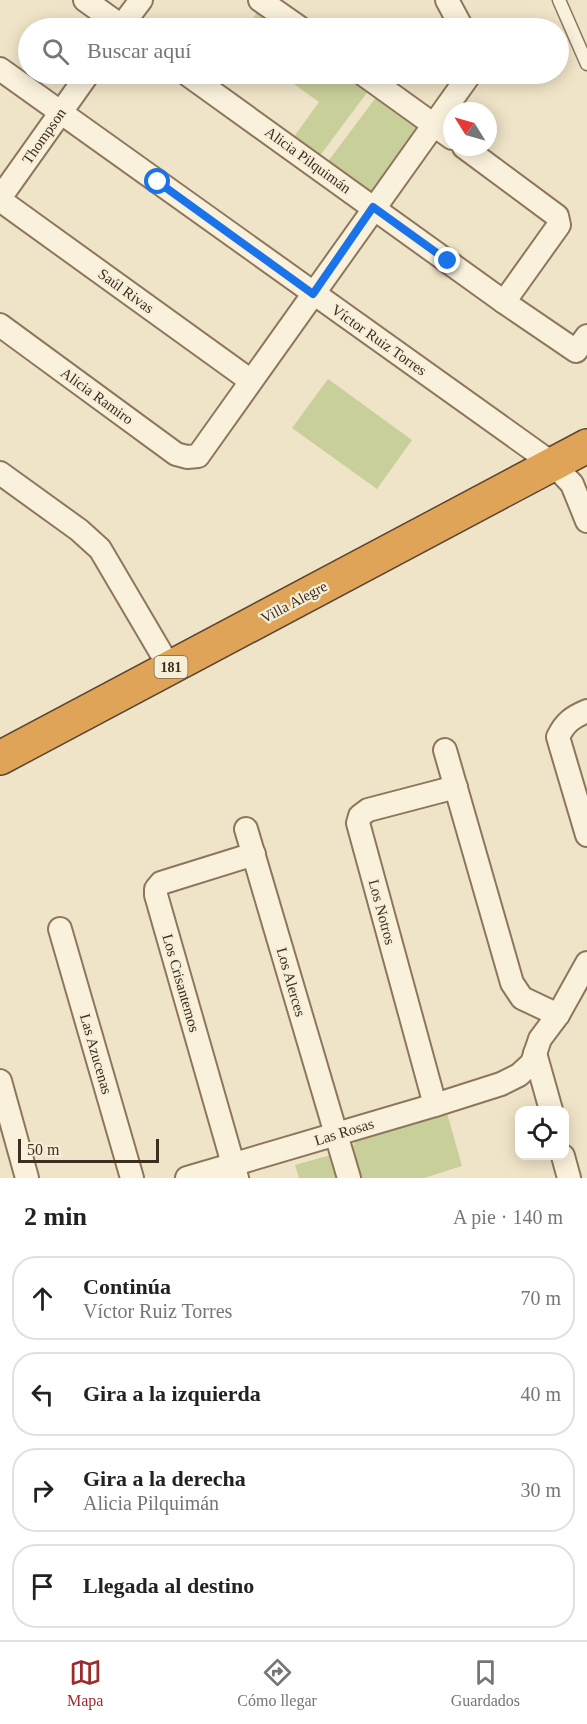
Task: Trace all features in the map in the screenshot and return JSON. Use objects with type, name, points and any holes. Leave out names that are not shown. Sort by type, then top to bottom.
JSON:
[{"type":"highway","name":"Villa Alegre","points":[[0,758],[587,446]]},
{"type":"street","points":[[85,0],[109,18]]},
{"type":"street","points":[[129,18],[141,0]]},
{"type":"street","points":[[260,0],[286,18]]},
{"type":"street","points":[[447,0],[457,18]]},
{"type":"street","name":"Víctor Ruiz Torres","points":[[0,69],[18,82]]},
{"type":"street","name":"Víctor Ruiz Torres","points":[[21,84],[553,464]]},
{"type":"street","name":"Thompson","points":[[0,199],[81,84]]},
{"type":"street","name":"Alicia Pilquimán","points":[[201,84],[504,302],[582,344]]},
{"type":"street","points":[[377,84],[443,131]]},
{"type":"street","points":[[251,381],[463,84]]},
{"type":"street","points":[[476,156],[557,216],[559,225],[504,302]]},
{"type":"street","name":"Saúl Rivas","points":[[0,199],[251,381]]},
{"type":"street","name":"Alicia Ramiro","points":[[0,325],[176,454],[187,457],[198,456],[251,381]]},
{"type":"street","points":[[553,464],[572,484],[587,521]]},
{"type":"street","points":[[0,473],[79,530],[100,549],[170,668]]},
{"type":"street","points":[[587,711],[572,718],[562,727],[558,736],[587,835]]},
{"type":"street","points":[[445,750],[512,983],[522,998],[558,1016]]},
{"type":"street","name":"Los Notros","points":[[435,1105],[358,823],[360,816],[368,810],[456,787]]},
{"type":"street","name":"Los Alerces","points":[[246,828],[349,1178]]},
{"type":"street","name":"Los Crisantemos","points":[[235,1172],[156,889],[161,883],[254,854]]},
{"type":"street","name":"Las Azucenas","points":[[60,929],[132,1178]]},
{"type":"street","name":"Las Rosas","points":[[187,1178],[235,1172],[336,1135],[501,1084],[519,1076],[527,1070],[540,1039],[558,1016],[587,963]]},
{"type":"street","points":[[535,1053],[550,1106]]},
{"type":"street","points":[[0,1081],[27,1178]]},
{"type":"street","points":[[565,1160],[570,1178]]},
{"type":"lane","points":[[559,0],[567,18]]},
{"type":"lane","points":[[569,23],[587,64]]},
{"type":"green space","points":[[258,11],[268,18],[253,18]]},
{"type":"green space","points":[[294,84],[360,84],[369,90],[319,157],[293,138],[319,102]]},
{"type":"green space","points":[[380,92],[425,125],[371,198],[326,164]]},
{"type":"green space","points":[[328,379],[412,440],[377,489],[292,428]]},
{"type":"green space","points":[[447,1113],[462,1166],[424,1178],[358,1178],[352,1153],[355,1139]]},
{"type":"green space","points":[[334,1154],[341,1178],[299,1178],[295,1165]]},
{"type":"route","points":[[158,182],[313,294],[373,207],[448,261]]}]
